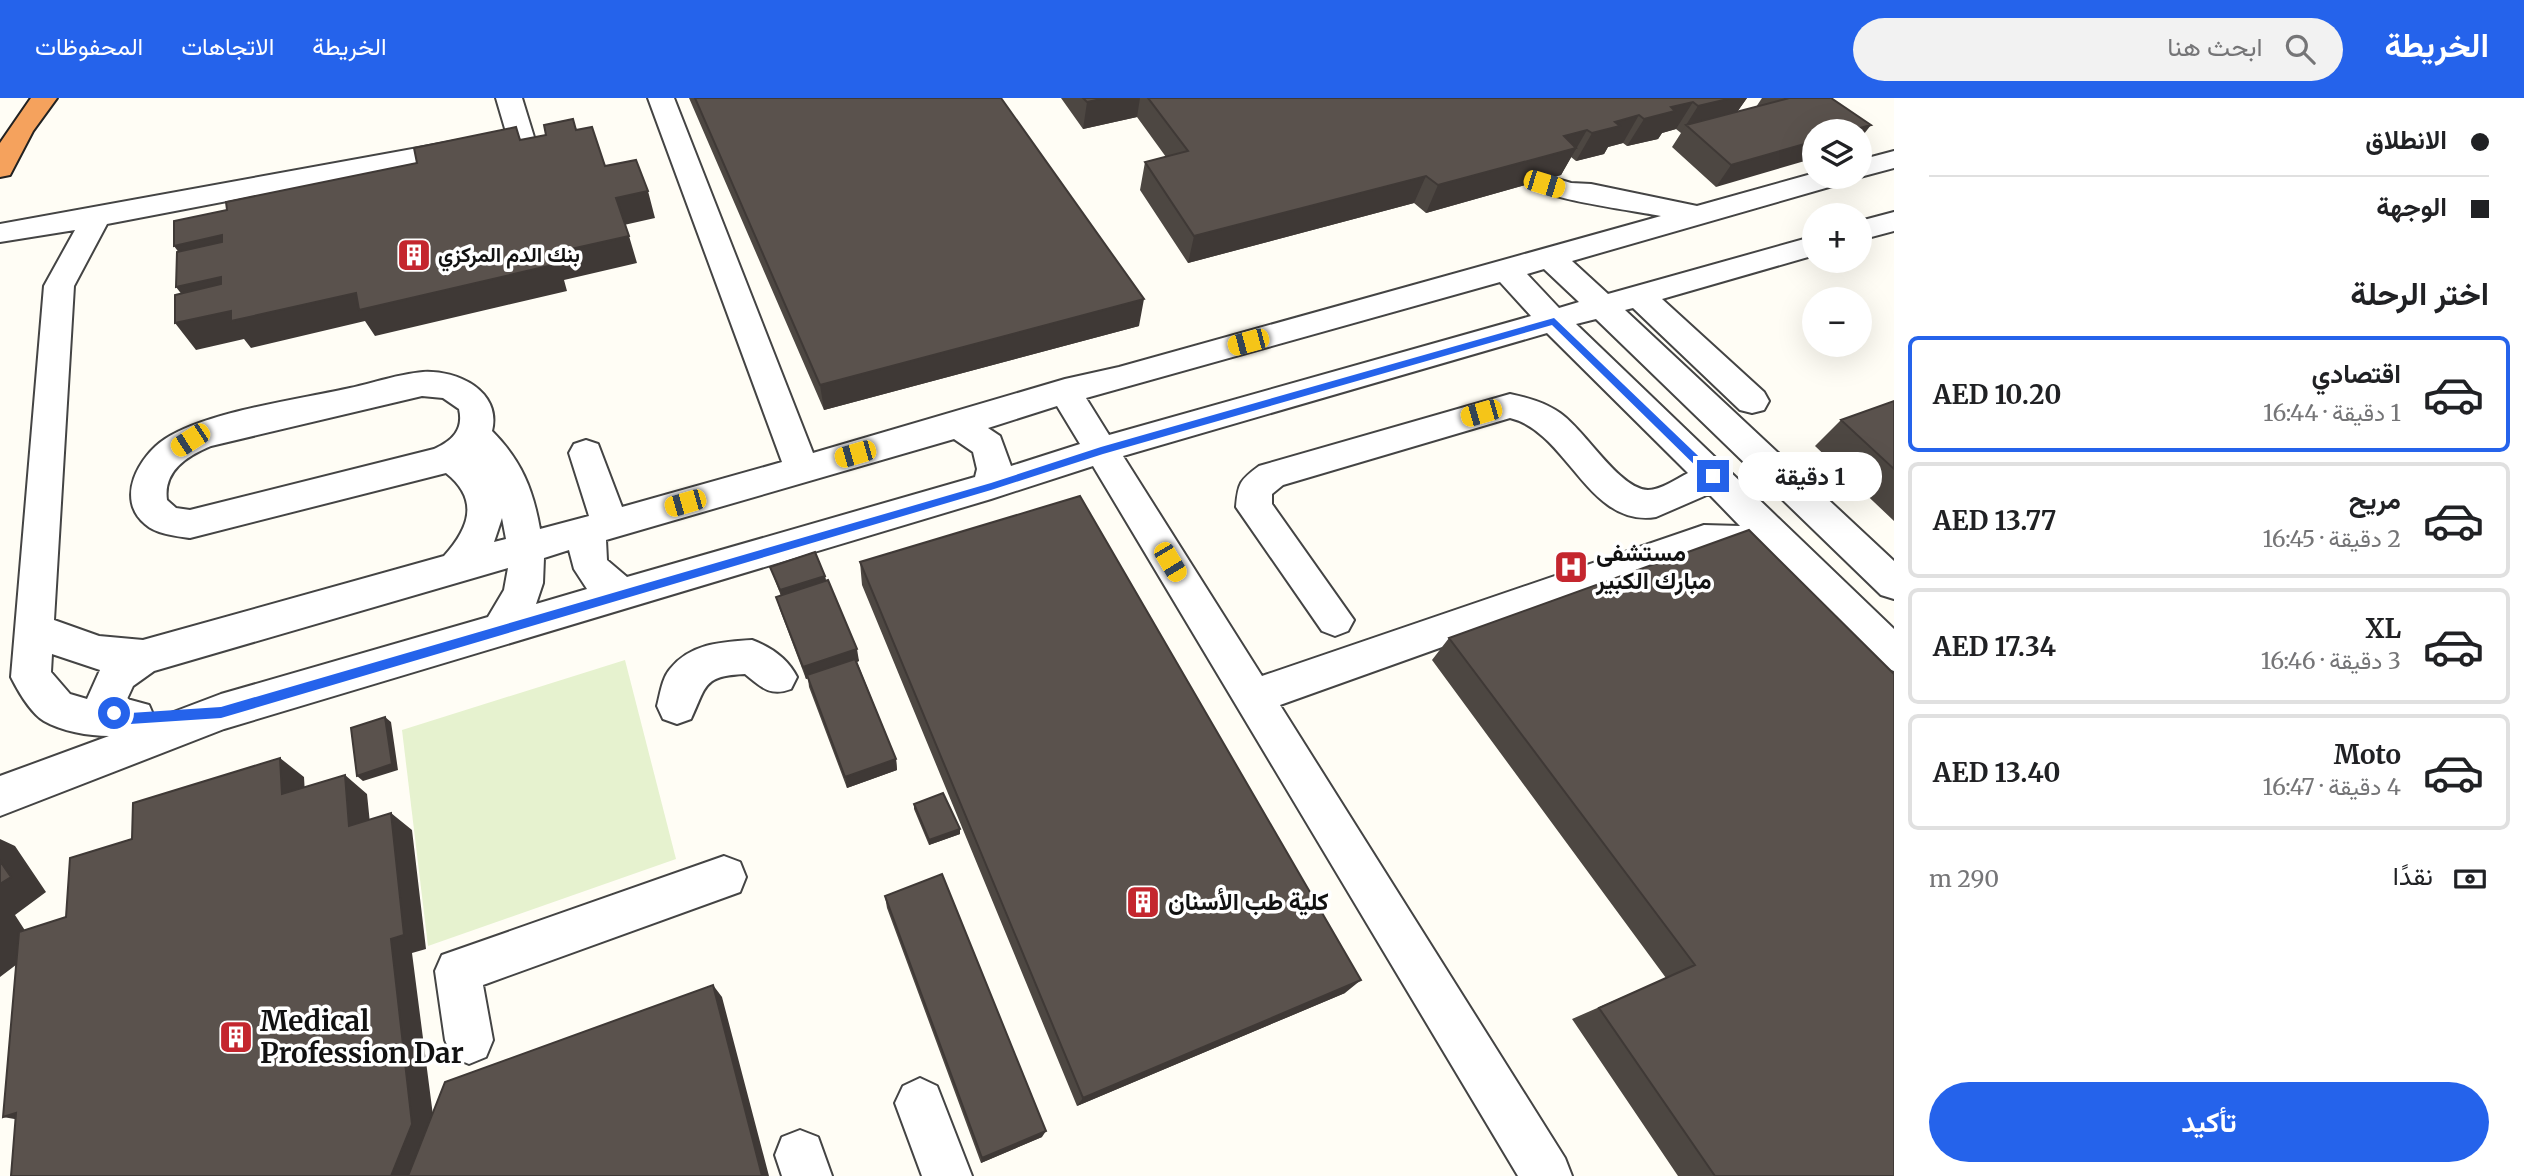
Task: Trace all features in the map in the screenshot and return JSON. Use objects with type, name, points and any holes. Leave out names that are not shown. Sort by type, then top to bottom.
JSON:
[{"type":"highway","points":[[0,169],[20,130],[44,98]]},
{"type":"street","points":[[0,233],[521,137],[509,98]]},
{"type":"street","points":[[661,98],[802,470]]},
{"type":"street","points":[[1872,165],[1894,159]]},
{"type":"street","points":[[1544,184],[1569,192],[1699,215]]},
{"type":"street","points":[[130,718],[114,713],[107,700],[108,692],[110,684],[123,668],[143,657],[959,425],[1065,391],[1119,379],[1802,186]]},
{"type":"street","points":[[1591,194],[1610,208],[1618,220],[1621,231],[1613,239]]},
{"type":"street","points":[[96,217],[59,286],[33,628],[32,677],[57,708],[93,718],[221,712]]},
{"type":"street","points":[[1872,227],[1894,221]]},
{"type":"street","points":[[0,796],[221,712],[991,486],[1101,450],[1802,249]]},
{"type":"street","points":[[1550,257],[1894,584]]},
{"type":"street","points":[[1506,270],[1554,321],[1796,557],[1887,638]]},
{"type":"street","points":[[1639,296],[1752,401]]},
{"type":"street","points":[[456,568],[469,555],[477,540],[485,511],[479,481],[467,468],[462,445],[478,421],[476,407],[468,396],[448,387],[422,384],[219,430],[190,440],[168,455],[152,473],[146,492],[151,509],[166,520],[190,524],[426,467],[462,445]]},
{"type":"street","points":[[1065,391],[1544,1175]]},
{"type":"street","points":[[1335,621],[1254,507],[1252,497],[1255,488],[1271,475],[1510,406],[1531,410],[1550,421],[1619,495],[1638,503],[1657,502],[1713,476]]},
{"type":"street","points":[[959,425],[988,445],[994,470],[991,486]]},
{"type":"street","points":[[462,445],[499,459],[514,486],[526,578],[501,630]]},
{"type":"street","points":[[586,453],[600,527]]},
{"type":"street","points":[[600,527],[586,543],[590,568],[598,579],[625,593]]},
{"type":"street","points":[[1253,697],[1704,539],[1739,540],[1796,557]]},
{"type":"street","points":[[33,628],[76,649],[116,657],[143,657]]},
{"type":"street","points":[[677,706],[684,681],[713,659],[752,657],[776,677]]},
{"type":"street","points":[[469,1040],[458,971],[724,877]]},
{"type":"green space","points":[[625,660],[676,859],[428,946],[402,730]]},
{"type":"building","points":[[695,98],[1001,98],[1144,299],[820,385]]},
{"type":"building","points":[[1083,98],[1106,98],[1087,102]]},
{"type":"building","points":[[1148,98],[1728,99],[1698,106],[1693,102],[1671,107],[1675,111],[1644,119],[1639,115],[1615,122],[1620,126],[1564,136],[1576,148],[1438,185],[1426,176],[1194,236],[1145,162],[1188,151]]},
{"type":"building","points":[[1784,98],[1831,98],[1862,119],[1802,119],[1802,145],[1731,165],[1686,125],[1786,99]]},
{"type":"building","name":"بنك الدم المركزي","points":[[573,119],[576,130],[592,127],[605,166],[636,160],[648,191],[616,198],[629,236],[553,253],[557,264],[359,310],[356,293],[231,321],[231,311],[175,323],[175,295],[221,284],[221,277],[176,287],[177,252],[222,242],[222,235],[174,246],[174,221],[227,210],[226,202],[417,163],[414,148],[516,127],[520,140],[546,135],[544,125]]},
{"type":"building","points":[[1894,401],[1894,469],[1841,420]]},
{"type":"building","name":"كلية طب الأسنان","points":[[1080,496],[1361,980],[1083,1098],[860,562]]},
{"type":"building","points":[[1749,530],[1894,674],[1894,1176],[1715,1176],[1599,1008],[1695,965],[1449,638]]},
{"type":"building","points":[[815,552],[825,576],[780,590],[770,567]]},
{"type":"building","points":[[828,580],[857,649],[803,667],[776,597]]},
{"type":"building","points":[[855,659],[896,759],[845,777],[807,675]]},
{"type":"building","points":[[385,717],[392,764],[357,776],[351,728]]},
{"type":"building","name":"Medical Profession Dar","points":[[280,758],[282,794],[345,775],[349,826],[391,813],[404,935],[391,939],[412,1124],[391,1176],[11,1176],[16,1113],[3,1117],[19,932],[66,917],[70,858],[132,839],[133,803]]},
{"type":"building","points":[[943,793],[960,829],[929,840],[914,804]]},
{"type":"building","points":[[0,861],[11,877],[0,884]]},
{"type":"building","points":[[942,874],[1046,1131],[982,1158],[885,896]]},
{"type":"building","name":"Medical Profession Dar","points":[[713,985],[762,1176],[408,1176],[445,1082]]},
{"type":"place","name":"بنك الدم المركزي","points":[[414,255]]},
{"type":"place","name":"مستشفى مبارك الكبير","points":[[1571,567]]},
{"type":"place","name":"كلية طب الأسنان","points":[[1143,902]]},
{"type":"place","name":"Medical Profession Dar","points":[[236,1037]]},
{"type":"route","points":[[114,713],[130,718],[221,712],[991,486],[1101,450],[1554,321],[1713,476]]}]
